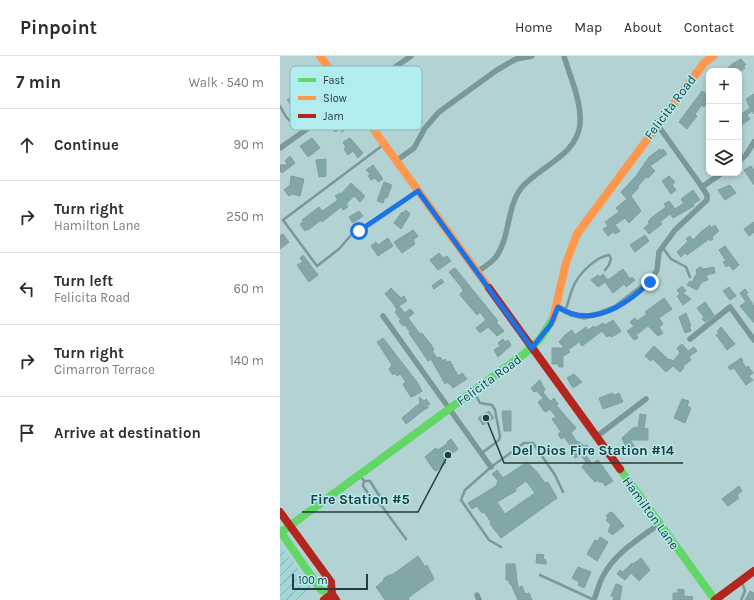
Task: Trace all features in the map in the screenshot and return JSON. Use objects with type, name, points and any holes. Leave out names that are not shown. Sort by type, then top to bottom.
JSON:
[{"type":"main road","name":"Hamilton Lane","points":[[320,56],[327,66]]},
{"type":"main road","name":"Felicita Road","points":[[280,532],[362,478],[450,409],[532,348],[561,309],[566,263],[577,234],[658,124],[704,64],[713,56]]},
{"type":"main road","name":"Hamilton Lane","points":[[373,130],[715,600]]},
{"type":"main road","points":[[280,512],[331,582],[334,597]]},
{"type":"main road","points":[[280,532],[321,590],[334,597]]},
{"type":"main road","points":[[715,600],[754,571]]},
{"type":"main road","points":[[324,600],[334,597]]},
{"type":"street","points":[[397,66],[411,56]]},
{"type":"street","points":[[396,162],[414,148],[425,128],[439,112],[497,70],[516,59],[532,56]]},
{"type":"street","points":[[477,272],[495,258],[501,249],[515,201],[523,186],[569,149],[576,136],[580,125],[578,101],[564,56]]},
{"type":"street","points":[[561,309],[584,317],[616,308],[653,278],[657,270],[659,252],[675,230],[707,200],[707,195],[702,187],[658,124]]},
{"type":"street","points":[[280,148],[306,130]]},
{"type":"street","points":[[742,158],[746,155],[754,142]]},
{"type":"street","points":[[702,187],[718,176]]},
{"type":"street","points":[[690,339],[730,307],[754,340]]},
{"type":"street","points":[[384,316],[491,467]]},
{"type":"street","points":[[596,437],[646,399]]},
{"type":"street","points":[[594,600],[602,577],[612,562],[625,549],[659,524]]},
{"type":"lane","points":[[280,106],[287,119],[290,121]]},
{"type":"lane","points":[[384,145],[283,220],[318,266],[339,249],[352,234],[418,191]]},
{"type":"lane","points":[[663,248],[671,259],[686,267],[690,277]]},
{"type":"lane","points":[[561,309],[575,282],[581,275],[596,261],[609,255],[611,259],[605,270]]},
{"type":"lane","points":[[474,392],[480,403],[492,405],[495,410],[500,436],[499,440],[481,454]]},
{"type":"lane","points":[[501,547],[489,540],[461,500],[465,490],[491,467],[524,443],[533,443],[555,475],[563,492]]},
{"type":"lane","points":[[380,505],[380,497],[370,481],[362,478],[363,486],[366,492],[374,502],[380,505],[406,539]]},
{"type":"lane","points":[[540,575],[594,600]]},
{"type":"lane","points":[[741,580],[745,591],[741,600]]},
{"type":"shaded area","points":[[280,545],[312,588],[296,600],[280,600]]},
{"type":"building","points":[[741,59],[746,65],[743,65],[745,68],[742,70],[742,68],[728,68]]},
{"type":"building","points":[[702,91],[706,94],[706,105],[704,107],[702,105],[695,114],[697,116],[687,129],[679,122]]},
{"type":"building","points":[[754,94],[754,114],[752,111],[747,115],[750,119],[742,125],[742,114],[750,108],[746,99]]},
{"type":"building","points":[[312,138],[320,148],[308,157],[300,146]]},
{"type":"building","points":[[350,138],[363,153],[358,158],[353,151],[348,155],[344,149],[346,148],[343,142]]},
{"type":"building","points":[[660,149],[661,151],[663,149],[667,154],[650,166],[655,171],[648,178],[646,177],[631,196],[641,211],[629,223],[625,218],[615,225],[620,231],[615,234],[613,232],[608,236],[603,229],[608,226],[605,222],[619,212],[616,208],[627,199],[621,192],[636,176],[649,157]]},
{"type":"building","points":[[290,156],[295,163],[282,173],[280,171],[280,165],[288,165],[285,161]]},
{"type":"building","points":[[326,159],[326,176],[319,177],[316,160]]},
{"type":"building","points":[[373,165],[383,179],[378,182],[375,178],[371,180],[368,176],[370,174],[366,170]]},
{"type":"building","points":[[751,166],[754,170],[754,185],[744,170]]},
{"type":"building","points":[[291,176],[304,179],[300,196],[292,194],[289,196],[284,190],[290,185]]},
{"type":"building","points":[[669,176],[675,182],[672,185],[676,190],[671,194],[662,181]]},
{"type":"building","points":[[384,182],[392,185],[387,198],[385,197],[383,203],[377,201]]},
{"type":"building","points":[[351,183],[365,196],[360,202],[354,196],[346,204],[348,207],[343,210],[341,207],[322,222],[321,220],[305,231],[300,224],[304,221],[302,220],[319,207],[322,211],[338,200],[335,196],[340,193],[341,194]]},
{"type":"building","points":[[730,185],[736,193],[725,200],[718,190]]},
{"type":"building","points":[[693,190],[700,200],[693,204],[694,206],[673,218],[670,214],[660,222],[662,224],[649,234],[644,228],[650,223],[648,222],[651,218],[666,207],[664,204],[669,201],[675,209],[684,203],[681,199]]},
{"type":"building","points":[[406,210],[410,214],[401,229],[394,223],[402,212],[403,213]]},
{"type":"building","points":[[359,211],[363,216],[353,223],[349,217]]},
{"type":"building","points":[[754,222],[754,232],[749,236],[744,229]]},
{"type":"building","points":[[710,225],[711,228],[715,225],[719,231],[712,237],[713,239],[710,241],[709,239],[687,255],[685,253],[681,257],[677,252],[688,241],[686,239],[690,236],[693,240]]},
{"type":"building","points":[[413,230],[418,236],[413,240],[415,244],[402,253],[394,242]]},
{"type":"building","points":[[283,234],[289,242],[280,249],[280,236]]},
{"type":"building","points":[[645,235],[649,241],[635,252],[630,245]]},
{"type":"building","points":[[388,238],[393,246],[378,256],[371,246],[376,242],[378,245]]},
{"type":"building","points":[[725,246],[739,265],[733,270],[729,265],[726,267],[723,262],[726,261],[719,250]]},
{"type":"building","points":[[439,253],[443,258],[447,256],[451,261],[438,270],[430,260]]},
{"type":"building","points":[[303,255],[318,275],[309,282],[297,265],[303,262],[300,258]]},
{"type":"building","points":[[700,267],[703,269],[714,267],[715,273],[706,275],[708,280],[702,282],[697,290],[687,285],[690,281],[692,282],[697,273],[696,270]]},
{"type":"building","points":[[455,268],[498,321],[496,322],[504,331],[497,336],[488,327],[480,333],[476,328],[486,320],[480,312],[477,315],[461,296],[460,294],[463,291],[462,288],[449,272]]},
{"type":"building","points":[[623,269],[630,279],[632,277],[635,280],[626,287],[624,284],[613,293],[605,282],[598,287],[591,280],[598,275],[600,277],[603,274],[608,280]]},
{"type":"building","points":[[441,279],[444,282],[434,289],[432,286]]},
{"type":"building","points":[[682,286],[686,291],[683,293],[691,299],[683,305],[677,296],[680,294],[677,290]]},
{"type":"building","points":[[729,287],[736,296],[730,300],[723,291]]},
{"type":"building","points":[[391,288],[401,298],[404,296],[407,301],[399,306],[405,313],[410,309],[414,313],[408,318],[420,334],[422,333],[432,346],[434,350],[432,351],[437,358],[440,357],[443,361],[445,359],[447,362],[450,361],[458,376],[462,373],[467,379],[453,388],[448,382],[445,384],[431,359],[428,361],[405,325],[403,326],[399,321],[401,320],[395,312],[397,310],[385,294]]},
{"type":"building","points":[[745,289],[748,293],[746,294],[754,306],[754,323],[740,306],[746,302],[740,293]]},
{"type":"building","points":[[664,298],[672,309],[659,318],[663,324],[659,327],[663,333],[658,336],[648,326],[636,335],[638,338],[634,340],[627,331],[634,326],[630,322],[635,318],[637,321],[647,314],[645,312]]},
{"type":"building","points":[[705,302],[714,315],[705,322],[702,319],[704,317],[697,308]]},
{"type":"building","points":[[686,313],[691,326],[689,326],[691,331],[685,333],[679,317]]},
{"type":"building","points":[[613,320],[621,331],[617,334],[607,337],[602,331],[582,346],[579,342],[568,350],[570,352],[563,356],[563,367],[559,367],[558,364],[552,364],[552,348],[564,348],[559,342],[565,335],[572,330],[575,335],[586,327],[588,330],[603,323],[605,325]]},
{"type":"building","points":[[721,327],[735,344],[727,350],[716,335],[719,333],[717,331]]},
{"type":"building","points":[[383,338],[417,382],[422,391],[416,395],[411,397],[403,384],[406,382],[400,374],[397,376],[395,373],[393,375],[389,369],[392,365],[377,342]]},
{"type":"building","points":[[503,339],[505,342],[508,340],[511,345],[498,357],[494,350],[500,346],[498,343]]},
{"type":"building","points":[[682,344],[688,351],[694,347],[697,351],[689,357],[691,360],[683,366],[684,368],[680,372],[673,366],[666,372],[653,359],[651,361],[645,356],[654,346],[669,360],[670,359],[673,361],[680,353],[677,348]]},
{"type":"building","points":[[741,358],[743,361],[741,365],[743,363],[746,368],[748,366],[753,373],[749,376],[753,380],[746,385],[734,368],[730,370],[728,367]]},
{"type":"building","points":[[574,374],[582,382],[573,388],[567,378]]},
{"type":"building","points":[[540,380],[545,390],[543,392],[548,399],[551,401],[554,398],[558,404],[556,405],[576,428],[571,433],[577,442],[578,441],[584,446],[587,445],[591,450],[585,454],[592,464],[598,460],[613,481],[605,486],[602,481],[600,483],[598,480],[595,482],[582,467],[586,462],[581,455],[575,458],[572,454],[574,452],[571,446],[564,437],[561,439],[558,434],[561,432],[552,419],[556,417],[550,409],[546,412],[544,411],[538,402],[543,398],[537,391],[534,392],[531,388]]},
{"type":"building","points":[[612,393],[615,395],[619,393],[623,402],[603,409],[599,398]]},
{"type":"building","points":[[419,397],[424,401],[426,399],[430,404],[427,406],[428,408],[406,424],[402,418],[420,403]]},
{"type":"building","points":[[682,399],[689,401],[687,406],[691,408],[685,423],[674,418]]},
{"type":"building","points":[[489,411],[494,418],[483,425],[478,418]]},
{"type":"building","points":[[502,411],[511,411],[511,431],[504,431]]},
{"type":"building","points":[[640,414],[646,415],[644,428],[648,429],[648,440],[630,440],[638,451],[633,455],[626,447],[622,438],[634,427],[638,428]]},
{"type":"building","points":[[451,439],[458,449],[445,459],[446,463],[436,471],[434,470],[425,457],[436,448],[438,450]]},
{"type":"building","points":[[527,462],[545,483],[548,482],[557,498],[501,538],[490,524],[491,522],[484,512],[482,513],[477,506],[472,509],[468,503],[496,486],[498,481],[492,474],[497,470],[503,478]],"holes":[[[526,481],[535,493],[505,514],[497,502],[516,491],[515,489]]]},
{"type":"building","points":[[739,486],[742,491],[737,495],[739,498],[728,506],[722,499]]},
{"type":"building","points":[[610,512],[613,513],[624,526],[612,535],[608,531],[611,525],[606,520],[608,518],[606,516]]},
{"type":"building","points":[[600,537],[608,542],[597,561],[587,554],[595,540],[598,541]]},
{"type":"building","points":[[537,554],[544,555],[543,559],[546,560],[546,564],[536,563]]},
{"type":"building","points":[[418,556],[425,567],[427,565],[434,579],[408,598],[409,600],[385,600],[376,587],[383,581],[384,578],[392,575]]},
{"type":"building","points":[[641,558],[650,570],[639,581],[631,573],[625,580],[617,574],[620,570],[623,572],[632,563],[633,564]]},
{"type":"building","points":[[506,564],[515,564],[518,588],[522,586],[525,594],[529,593],[532,600],[518,600],[511,584],[509,584],[509,580],[506,580]]},
{"type":"building","points":[[578,567],[591,572],[584,588],[578,585],[579,582],[572,578]]},
{"type":"building","points":[[616,584],[622,586],[620,600],[613,600],[614,597],[611,596]]},
{"type":"building","points":[[678,589],[684,590],[684,596],[693,597],[692,600],[673,600],[673,593],[678,593]]},
{"type":"building","points":[[750,591],[754,593],[754,600],[745,600]]},
{"type":"traffic: fast","points":[[280,533],[524,354],[539,340],[553,319]]},
{"type":"traffic: fast","points":[[620,469],[715,600]]},
{"type":"traffic: fast","points":[[280,531],[321,590],[332,594]]},
{"type":"traffic: slow","points":[[320,56],[327,66]]},
{"type":"traffic: slow","points":[[553,319],[566,263],[577,234],[704,63],[713,56]]},
{"type":"traffic: slow","points":[[374,130],[489,288]]},
{"type":"traffic: jam","points":[[489,288],[620,469]]},
{"type":"traffic: jam","points":[[280,512],[331,582],[332,594],[336,600]]},
{"type":"traffic: jam","points":[[715,600],[754,571]]},
{"type":"traffic: jam","points":[[324,600],[332,594]]},
{"type":"place","name":"Del Dios Fire Station #14","points":[[486,418]]},
{"type":"place","name":"Fire Station #5","points":[[448,455]]},
{"type":"route","points":[[359,231],[418,191],[532,348],[551,324],[558,307],[571,314],[584,317],[608,312],[616,308],[650,282]]}]
